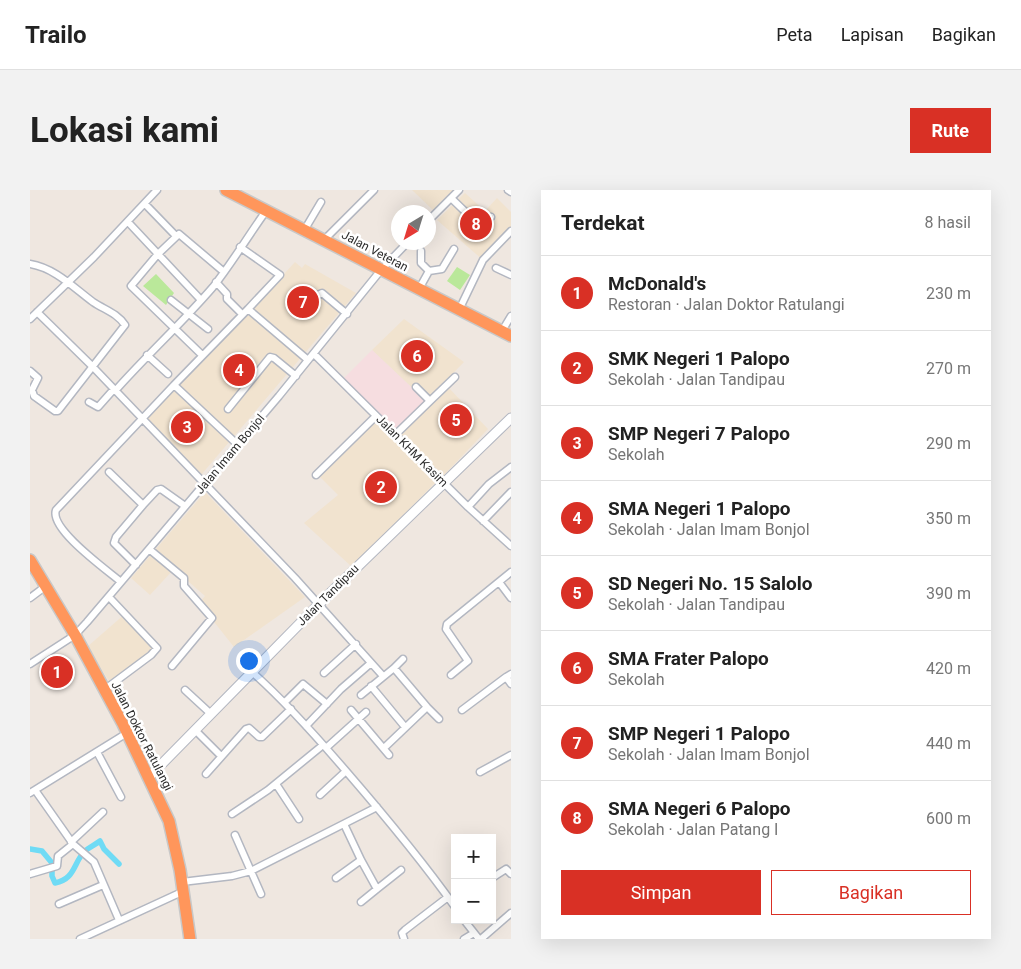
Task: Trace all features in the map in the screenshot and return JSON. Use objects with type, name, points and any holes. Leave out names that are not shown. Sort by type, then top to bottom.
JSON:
[{"type":"highway","name":"Jalan Veteran","points":[[226,190],[506,334]]},
{"type":"highway","name":"Jalan Doktor Ratulangi","points":[[30,560],[75,635],[149,777],[172,832],[183,886],[190,939]]},
{"type":"street","points":[[30,319],[128,222],[157,190]]},
{"type":"street","points":[[324,240],[374,190]]},
{"type":"street","points":[[436,213],[459,190]]},
{"type":"street","points":[[451,198],[479,225],[492,217]]},
{"type":"street","points":[[305,229],[321,202]]},
{"type":"street","points":[[145,204],[176,236]]},
{"type":"street","points":[[89,402],[98,407],[147,355],[175,330],[224,272],[266,210]]},
{"type":"street","points":[[128,222],[201,300]]},
{"type":"street","points":[[458,310],[483,260],[511,231]]},
{"type":"street","points":[[202,355],[131,287],[157,255],[176,236],[182,235],[224,272]]},
{"type":"street","points":[[121,582],[64,532],[55,513],[104,457],[280,275],[240,247]]},
{"type":"street","points":[[419,289],[429,272],[442,269],[454,249]]},
{"type":"street","name":"Jalan Imam Bonjol","points":[[30,664],[75,635],[109,597],[296,376],[381,270],[400,250]]},
{"type":"street","points":[[422,251],[421,263],[429,272]]},
{"type":"street","points":[[30,264],[43,266],[94,303],[111,311],[125,325],[56,412],[34,396],[32,390],[38,378],[30,371]]},
{"type":"street","points":[[496,268],[511,275]]},
{"type":"street","points":[[216,282],[227,294],[227,299],[242,314]]},
{"type":"street","points":[[301,310],[322,293],[347,314]]},
{"type":"street","points":[[171,300],[208,329]]},
{"type":"street","points":[[248,308],[308,360]]},
{"type":"street","points":[[37,312],[92,366],[205,484],[319,604],[384,676]]},
{"type":"street","points":[[506,334],[511,316]]},
{"type":"street","name":"Jalan KHM Kasim","points":[[314,354],[468,507],[511,546]]},
{"type":"street","points":[[147,355],[168,374]]},
{"type":"street","points":[[228,408],[270,357],[274,358],[296,376]]},
{"type":"street","points":[[396,435],[455,377]]},
{"type":"street","points":[[174,385],[238,445]]},
{"type":"street","points":[[416,387],[430,401]]},
{"type":"street","points":[[316,474],[376,416]]},
{"type":"street","name":"Jalan Tandipau","points":[[149,777],[319,604],[443,482],[510,420]]},
{"type":"street","points":[[468,507],[489,484],[511,467]]},
{"type":"street","points":[[109,472],[143,506]]},
{"type":"street","points":[[136,565],[114,543],[116,537],[157,490],[161,489],[185,506]]},
{"type":"street","points":[[483,521],[511,492]]},
{"type":"street","points":[[149,549],[186,579],[184,586],[212,618],[172,666]]},
{"type":"street","points":[[452,676],[468,661],[446,629],[447,624],[511,572]]},
{"type":"street","points":[[499,582],[511,598]]},
{"type":"street","points":[[30,598],[46,586]]},
{"type":"street","points":[[104,690],[151,655],[157,648],[109,597]]},
{"type":"street","points":[[324,673],[356,644]]},
{"type":"street","points":[[361,695],[403,659]]},
{"type":"street","points":[[306,726],[371,663]]},
{"type":"street","points":[[394,668],[427,708],[439,719]]},
{"type":"street","points":[[252,672],[291,709],[346,771],[451,901]]},
{"type":"street","points":[[462,710],[509,676],[511,684]]},
{"type":"street","points":[[284,702],[303,684],[327,704]]},
{"type":"street","points":[[371,686],[406,727]]},
{"type":"street","points":[[185,690],[211,714]]},
{"type":"street","points":[[384,748],[427,708]]},
{"type":"street","points":[[206,774],[246,729],[249,728],[259,737],[262,737],[291,709]]},
{"type":"street","points":[[351,710],[390,755]]},
{"type":"street","points":[[232,814],[276,784],[366,712]]},
{"type":"street","points":[[195,730],[221,756]]},
{"type":"street","points":[[119,920],[94,862],[72,843],[33,791],[127,733]]},
{"type":"street","points":[[96,752],[120,797]]},
{"type":"street","points":[[480,772],[511,756]]},
{"type":"street","points":[[320,794],[346,771]]},
{"type":"street","points":[[276,784],[299,819]]},
{"type":"street","points":[[80,939],[183,886],[251,871],[377,807]]},
{"type":"street","points":[[30,874],[56,866],[58,856],[103,812]]},
{"type":"street","points":[[344,824],[377,889]]},
{"type":"street","points":[[235,836],[261,894]]},
{"type":"street","points":[[336,878],[361,860]]},
{"type":"street","points":[[496,875],[506,869],[511,874]]},
{"type":"street","points":[[361,902],[401,870]]},
{"type":"street","points":[[59,904],[103,885]]},
{"type":"street","points":[[404,939],[402,933],[404,930],[448,897]]},
{"type":"street","points":[[467,924],[480,939],[511,913]]},
{"type":"street","points":[[464,939],[474,933]]},
{"type":"shaded area","points":[[412,190],[454,190],[436,209],[436,205],[428,205]]},
{"type":"shaded area","points":[[465,193],[485,211],[497,198],[511,212],[511,228],[484,261],[437,220]]},
{"type":"shaded area","points":[[295,262],[302,268],[305,264],[356,293],[201,475],[144,416],[251,310]]},
{"type":"shaded area","points":[[404,319],[464,362],[426,401],[372,350]]},
{"type":"shaded area","points":[[372,350],[426,401],[397,431],[343,379]]},
{"type":"shaded area","points":[[448,387],[488,429],[443,476],[400,435]]},
{"type":"shaded area","points":[[375,418],[439,479],[352,567],[304,523],[338,495],[317,474]]},
{"type":"shaded area","points":[[205,492],[305,597],[234,647],[199,603],[205,596],[174,569],[150,595],[131,578]]},
{"type":"shaded area","points":[[126,613],[158,649],[111,684],[87,647]]},
{"type":"green space","points":[[457,267],[470,275],[460,290],[447,281]]},
{"type":"green space","points":[[156,274],[174,293],[166,305],[143,286]]},
{"type":"waterway","points":[[30,849],[42,851],[52,863],[52,876],[55,883],[62,881],[70,875],[84,852],[100,841],[104,849],[119,864]]},
{"type":"place","name":"SMA Negeri 6 Palopo","points":[[476,224]]},
{"type":"place","name":"SMP Negeri 1 Palopo","points":[[303,302]]},
{"type":"place","name":"SMA Frater Palopo","points":[[417,356]]},
{"type":"place","name":"SMA Negeri 1 Palopo","points":[[239,370]]},
{"type":"place","name":"SD Negeri No. 15 Salolo","points":[[456,420]]},
{"type":"place","name":"SMP Negeri 7 Palopo","points":[[187,427]]},
{"type":"place","name":"SMK Negeri 1 Palopo","points":[[381,487]]},
{"type":"place","name":"McDonald's","points":[[57,672]]}]
